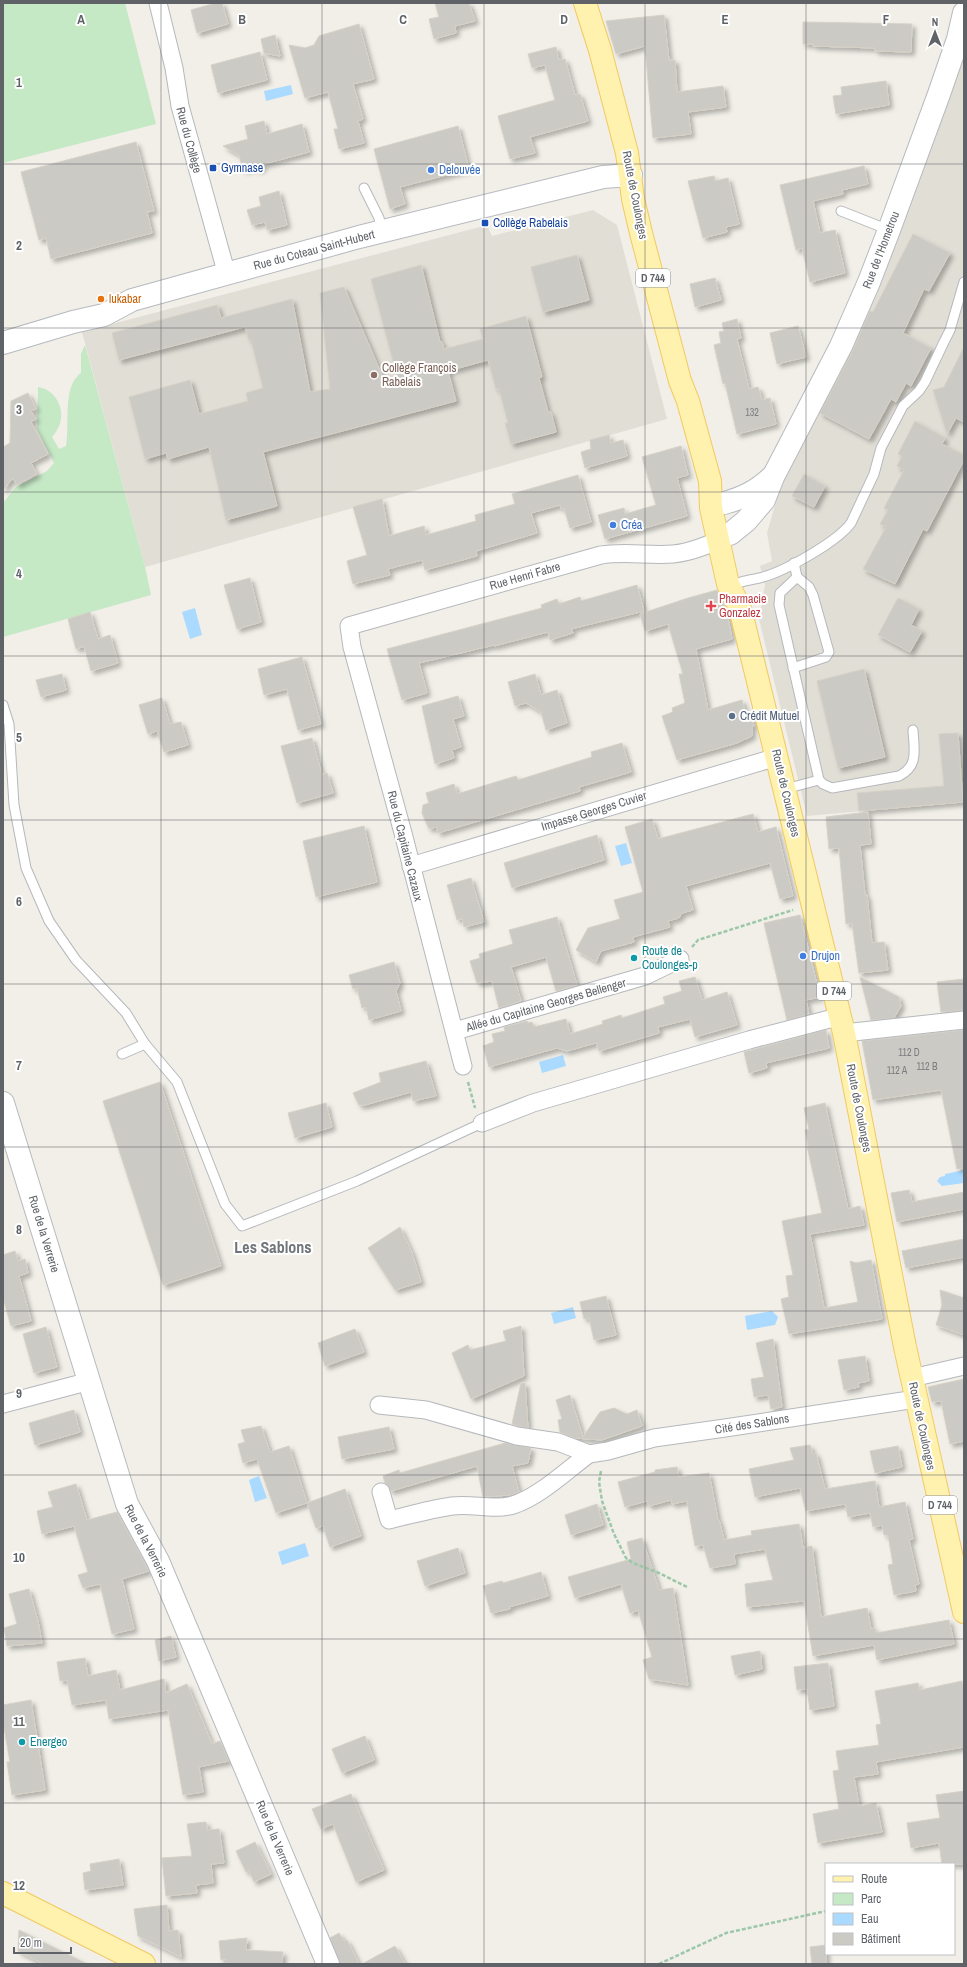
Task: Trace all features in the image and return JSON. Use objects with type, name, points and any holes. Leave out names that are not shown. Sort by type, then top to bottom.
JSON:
[{"type":"main road","name":"Route de Coulonges","points":[[584,3],[600,50],[627,153],[633,199],[680,381],[688,401],[710,480],[724,503],[717,536],[742,582],[740,608]]},
{"type":"main road","name":"Route de Coulonges","points":[[710,480],[709,495],[728,584],[740,608],[842,1025],[916,1399],[964,1612]]},
{"type":"main road","points":[[3,1893],[144,1964]]},
{"type":"street","name":"Rue du Collège","points":[[158,3],[174,68],[180,106],[227,275]]},
{"type":"street","name":"Rue de l'Hometrou","points":[[717,536],[756,511],[764,500],[772,477],[841,346],[869,282],[889,230],[939,94],[958,39],[964,13]]},
{"type":"street","name":"Rue du Coteau Saint-Hubert","points":[[3,343],[73,322],[104,315],[132,300],[227,275],[376,239],[510,199],[603,177],[631,175]]},
{"type":"street","name":"Rue de l'Hometrou","points":[[724,503],[745,497],[759,489],[772,477]]},
{"type":"street","name":"Rue Henri Fabre","points":[[349,626],[601,555],[616,552],[671,554],[687,552],[717,536]]},
{"type":"street","name":"Rue du Capitaine Cazaux","points":[[349,626],[352,647],[463,1066]]},
{"type":"street","name":"Impasse Georges Cuvier","points":[[411,866],[777,757]]},
{"type":"street","name":"Allée du Capitaine Georges Bellenger","points":[[454,1031],[645,976],[680,959]]},
{"type":"street","points":[[482,1122],[533,1102],[749,1040],[842,1025],[964,1020]]},
{"type":"street","name":"Rue de la Verrerie","points":[[3,1103],[7,1130],[90,1381],[127,1504],[158,1561],[328,1964]]},
{"type":"street","points":[[912,1378],[964,1366]]},
{"type":"street","points":[[3,1404],[90,1381]]},
{"type":"street","name":"Cité des Sablons","points":[[381,1492],[389,1520],[452,1505],[469,1505],[492,1508],[513,1504],[541,1490],[594,1453],[608,1451],[654,1438],[916,1399]]},
{"type":"street","points":[[379,1405],[426,1410],[517,1436],[558,1442],[594,1453]]},
{"type":"lane","points":[[364,188],[379,218],[376,239]]},
{"type":"lane","points":[[448,225],[500,210],[510,199]]},
{"type":"lane","points":[[841,211],[889,230]]},
{"type":"lane","points":[[742,582],[763,577],[794,563],[825,545],[846,530],[851,523],[874,474],[881,448],[903,406],[922,386],[943,344],[952,324],[964,282]]},
{"type":"lane","points":[[44,321],[62,317],[73,322]]},
{"type":"lane","points":[[793,668],[826,657],[829,652],[814,595],[809,587],[797,576],[794,563]]},
{"type":"lane","points":[[797,576],[780,593],[779,599],[793,668],[819,780],[823,784],[832,788],[899,776],[908,772],[912,765],[914,755],[913,730]]},
{"type":"lane","points":[[3,705],[9,724],[14,805],[26,868],[49,921],[76,960],[126,1013],[145,1044],[177,1082],[225,1204],[242,1226],[357,1181],[482,1122]]},
{"type":"lane","points":[[785,789],[819,780]]},
{"type":"lane","points":[[122,1054],[145,1044]]},
{"type":"path","points":[[680,959],[698,940],[812,905]]},
{"type":"path","points":[[463,1066],[475,1110],[482,1122]]},
{"type":"path","points":[[594,1453],[602,1468],[599,1482],[602,1501],[614,1534],[626,1558],[633,1563],[659,1572],[687,1588]]},
{"type":"path","points":[[659,1964],[726,1933],[825,1911]]},
{"type":"shaded area","points":[[964,43],[964,802],[807,816],[759,619],[765,585],[760,566],[772,561],[767,533],[782,481]]},
{"type":"shaded area","name":"Collège François Rabelais","points":[[593,210],[617,225],[667,419],[145,567],[82,332],[487,225],[492,236]]},
{"type":"green space","points":[[3,3],[125,3],[156,124],[3,163]]},
{"type":"green space","points":[[85,345],[145,567],[151,595],[3,637],[3,503],[16,487],[47,471],[54,463],[37,429],[38,387],[49,391],[57,400],[61,411],[61,417],[58,429],[52,437],[59,449],[66,446],[69,396],[75,379],[81,373],[81,354]]},
{"type":"water","points":[[291,85],[293,94],[266,101],[264,91]]},
{"type":"water","points":[[195,608],[202,635],[190,639],[182,612]]},
{"type":"water","points":[[626,843],[632,863],[621,866],[615,846]]},
{"type":"water","points":[[563,1055],[566,1066],[542,1073],[539,1062]]},
{"type":"water","points":[[964,1170],[964,1183],[942,1186],[937,1181],[940,1177],[945,1176],[945,1174]]},
{"type":"water","points":[[573,1307],[576,1318],[554,1324],[551,1313]]},
{"type":"water","points":[[772,1311],[778,1317],[775,1325],[747,1330],[745,1316]]},
{"type":"water","points":[[259,1476],[267,1498],[255,1502],[249,1480]]},
{"type":"water","points":[[305,1543],[309,1556],[282,1565],[278,1552]]},
{"type":"building","points":[[216,3],[222,3],[228,24],[197,33],[191,10]]},
{"type":"building","points":[[435,3],[469,3],[475,21],[455,26],[456,33],[434,39],[429,19],[439,17]]},
{"type":"building","points":[[664,15],[669,60],[675,60],[677,92],[723,86],[726,107],[688,112],[691,134],[653,138],[645,46],[616,54],[606,21]]},
{"type":"building","points":[[803,22],[912,24],[911,52],[875,51],[875,48],[813,46],[813,44],[803,44]]},
{"type":"building","points":[[359,24],[374,79],[353,84],[363,119],[358,121],[364,143],[339,149],[334,129],[338,129],[328,92],[305,98],[289,45],[305,48],[314,45],[319,36]]},
{"type":"building","points":[[275,35],[280,56],[264,53],[261,39]]},
{"type":"building","points":[[556,47],[559,60],[565,59],[575,95],[580,94],[588,121],[530,137],[535,153],[510,159],[498,116],[555,100],[545,65],[532,68],[528,54]]},
{"type":"building","points":[[260,52],[267,80],[218,93],[211,65]]},
{"type":"building","points":[[886,81],[889,105],[836,114],[833,96],[842,95],[841,87]]},
{"type":"building","points":[[264,121],[267,134],[302,124],[309,152],[264,164],[260,170],[254,167],[243,170],[239,155],[223,146],[248,139],[245,126]]},
{"type":"building","points":[[458,126],[469,169],[400,187],[405,204],[390,209],[374,149]]},
{"type":"building","points":[[136,142],[154,211],[147,212],[152,233],[51,259],[46,238],[39,240],[21,172]]},
{"type":"building","points":[[864,166],[868,184],[842,190],[843,194],[813,201],[820,233],[835,230],[845,273],[810,282],[802,248],[796,250],[780,185]]},
{"type":"building","points":[[714,176],[715,181],[728,178],[739,224],[726,227],[727,232],[703,238],[688,181]]},
{"type":"building","points":[[279,191],[287,225],[267,230],[265,222],[252,225],[247,210],[261,206],[259,197]]},
{"type":"building","points":[[913,234],[950,253],[929,291],[924,289],[903,333],[931,348],[911,386],[906,383],[896,402],[891,399],[869,439],[820,413],[852,352],[870,311],[873,312]]},
{"type":"building","points":[[577,255],[589,300],[543,312],[531,267]]},
{"type":"building","points":[[421,265],[440,342],[442,342],[444,349],[483,339],[480,329],[526,316],[542,377],[539,378],[548,412],[551,412],[556,432],[511,444],[505,423],[508,423],[499,389],[496,389],[488,360],[448,371],[456,401],[263,452],[277,506],[226,520],[209,447],[168,459],[166,453],[145,459],[129,397],[190,380],[199,414],[248,401],[246,393],[263,388],[251,340],[249,340],[245,327],[119,360],[112,333],[217,305],[221,318],[292,299],[310,392],[330,389],[320,293],[344,287],[384,380],[397,376],[371,279]]},
{"type":"building","points":[[715,278],[721,300],[695,307],[690,284]]},
{"type":"building","points":[[737,319],[741,338],[737,339],[749,389],[758,387],[762,400],[770,398],[776,424],[737,434],[714,345],[721,343],[719,332],[724,331],[722,323]]},
{"type":"building","points":[[798,326],[806,357],[777,364],[770,333]]},
{"type":"building","points":[[964,347],[964,422],[956,418],[947,434],[933,390],[944,387]]},
{"type":"building","points":[[28,393],[36,409],[31,411],[36,419],[31,422],[48,454],[31,463],[37,474],[17,485],[13,478],[3,490],[3,447],[10,443],[11,401]]},
{"type":"building","points":[[915,421],[945,438],[942,444],[964,455],[964,460],[927,531],[923,529],[895,584],[863,569],[886,527],[880,524],[888,510],[884,508],[904,470],[897,466],[902,456],[898,454]]},
{"type":"building","points":[[609,435],[611,443],[623,440],[627,456],[585,468],[581,452],[591,449],[590,440]]},
{"type":"building","points":[[681,446],[688,475],[677,478],[687,516],[605,539],[598,515],[624,508],[625,514],[656,505],[642,457]]},
{"type":"building","points":[[804,474],[825,486],[814,507],[792,496]]},
{"type":"building","points":[[578,475],[591,522],[570,528],[564,508],[561,509],[560,505],[531,513],[537,533],[476,551],[477,556],[425,570],[422,560],[388,569],[390,575],[353,584],[347,561],[367,555],[353,507],[382,499],[389,536],[424,526],[426,535],[476,521],[475,515],[515,504],[512,494]]},
{"type":"building","points":[[250,578],[261,622],[237,629],[224,585]]},
{"type":"building","points":[[637,585],[644,611],[571,629],[573,633],[550,640],[548,632],[419,663],[427,693],[402,700],[387,649],[542,608],[541,605],[557,599],[559,604],[580,597],[581,601]]},
{"type":"building","points":[[717,590],[726,608],[732,639],[696,649],[708,710],[742,700],[745,712],[750,712],[754,726],[752,727],[752,736],[737,743],[677,760],[662,716],[673,712],[672,708],[685,703],[679,674],[683,674],[668,624],[645,631],[640,614]]},
{"type":"building","points":[[898,598],[919,609],[911,625],[922,631],[910,652],[878,635]]},
{"type":"building","points":[[90,612],[98,639],[110,635],[118,663],[91,671],[84,646],[76,649],[68,619]]},
{"type":"building","points":[[302,657],[321,724],[298,730],[287,689],[264,695],[258,669]]},
{"type":"building","points":[[864,669],[885,757],[838,768],[817,681]]},
{"type":"building","points":[[62,674],[66,690],[41,697],[36,680]]},
{"type":"building","points":[[535,674],[541,695],[557,690],[567,723],[546,730],[541,712],[526,703],[515,706],[508,682]]},
{"type":"building","points":[[458,696],[464,716],[453,719],[461,747],[452,750],[454,758],[435,764],[422,706]]},
{"type":"building","points":[[162,698],[170,724],[181,722],[188,745],[164,752],[157,731],[148,734],[139,705]]},
{"type":"building","points":[[958,733],[963,802],[859,811],[857,793],[944,786],[939,734]]},
{"type":"building","points":[[312,738],[322,775],[327,773],[333,793],[297,803],[281,746]]},
{"type":"building","points":[[622,743],[631,772],[579,787],[580,791],[438,833],[436,827],[429,829],[422,813],[423,805],[429,803],[426,793],[454,784],[457,794],[516,776],[518,780],[592,757],[591,752]]},
{"type":"building","points":[[868,812],[871,844],[860,845],[865,895],[867,895],[872,943],[884,942],[888,970],[859,973],[852,923],[846,924],[839,848],[829,849],[826,817]]},
{"type":"building","points":[[753,814],[758,832],[776,827],[793,896],[780,899],[770,863],[686,886],[693,910],[682,913],[679,918],[668,921],[670,927],[633,937],[634,942],[601,951],[596,962],[576,950],[588,928],[620,919],[614,900],[643,892],[625,827],[652,819],[658,839]]},
{"type":"building","points":[[364,826],[377,882],[316,897],[303,841]]},
{"type":"building","points":[[597,835],[604,860],[512,888],[504,863]]},
{"type":"building","points":[[471,878],[484,922],[464,927],[462,918],[457,920],[447,885]]},
{"type":"building","points":[[800,915],[820,997],[806,1000],[809,1014],[787,1020],[764,923]]},
{"type":"building","points":[[557,917],[577,985],[556,991],[546,957],[511,967],[521,1001],[499,1008],[492,981],[477,983],[470,961],[480,958],[479,954],[513,944],[509,930]]},
{"type":"building","points":[[394,962],[400,983],[396,991],[401,1011],[369,1020],[366,1007],[362,1008],[357,988],[353,989],[349,975]]},
{"type":"building","points":[[695,977],[702,1000],[727,992],[737,1025],[695,1037],[690,1019],[658,1027],[659,1033],[599,1051],[596,1043],[567,1051],[557,1048],[489,1067],[483,1046],[494,1042],[492,1034],[505,1031],[504,1027],[527,1021],[528,1023],[532,1022],[534,1027],[566,1019],[570,1034],[603,1024],[602,1021],[621,1015],[622,1018],[665,1004],[663,997],[682,991],[679,981]]},
{"type":"building","points":[[860,977],[899,997],[901,1006],[894,1018],[871,1020]]},
{"type":"building","points":[[964,979],[964,1010],[941,1012],[937,982]]},
{"type":"building","points":[[826,1030],[829,1048],[766,1063],[767,1068],[749,1073],[744,1052]]},
{"type":"building","points":[[964,1030],[964,1168],[957,1169],[941,1090],[873,1100],[862,1041]]},
{"type":"building","points":[[426,1061],[436,1096],[413,1101],[411,1092],[365,1105],[359,1105],[353,1093],[381,1082],[379,1073]]},
{"type":"building","points":[[160,1082],[221,1266],[163,1285],[103,1101]]},
{"type":"building","points":[[326,1103],[332,1127],[295,1138],[288,1113]]},
{"type":"building","points":[[825,1103],[848,1209],[860,1206],[864,1225],[810,1234],[824,1308],[858,1302],[850,1261],[856,1263],[871,1260],[882,1319],[789,1334],[781,1299],[789,1297],[786,1276],[793,1275],[782,1221],[822,1213],[807,1146],[805,1130],[809,1129],[804,1108]]},
{"type":"building","points":[[909,1190],[912,1202],[964,1192],[964,1209],[897,1222],[891,1193]]},
{"type":"building","points":[[400,1227],[412,1253],[421,1282],[395,1290],[368,1248]]},
{"type":"building","points":[[964,1239],[964,1257],[906,1268],[902,1251]]},
{"type":"building","points":[[15,1251],[18,1261],[25,1259],[28,1273],[19,1276],[31,1321],[11,1326],[3,1298],[3,1255]]},
{"type":"building","points":[[940,1290],[964,1298],[964,1335],[936,1325],[942,1305]]},
{"type":"building","points":[[606,1296],[616,1335],[594,1340],[589,1318],[584,1319],[580,1302]]},
{"type":"building","points":[[521,1326],[524,1376],[471,1399],[452,1353],[468,1345],[470,1350],[506,1341],[503,1331]]},
{"type":"building","points":[[46,1327],[57,1367],[34,1373],[23,1334]]},
{"type":"building","points":[[355,1329],[364,1352],[325,1366],[318,1343]]},
{"type":"building","points":[[773,1339],[782,1407],[771,1409],[768,1395],[754,1397],[751,1379],[764,1377],[756,1343]]},
{"type":"building","points":[[865,1356],[869,1381],[858,1383],[859,1387],[844,1390],[838,1360]]},
{"type":"building","points":[[964,1379],[964,1441],[950,1444],[941,1401],[932,1402],[928,1387]]},
{"type":"building","points":[[521,1383],[525,1383],[528,1428],[512,1424]]},
{"type":"building","points":[[570,1395],[583,1437],[600,1412],[614,1408],[627,1414],[637,1410],[642,1426],[602,1440],[575,1438],[560,1432],[558,1420],[562,1419],[556,1400]]},
{"type":"building","points":[[74,1410],[80,1432],[35,1445],[29,1423]]},
{"type":"building","points":[[261,1426],[270,1452],[289,1446],[307,1503],[276,1513],[257,1459],[243,1463],[238,1444],[245,1442],[241,1430]]},
{"type":"building","points":[[389,1427],[394,1449],[342,1459],[338,1437]]},
{"type":"building","points":[[505,1443],[531,1448],[528,1463],[512,1466],[519,1492],[510,1495],[483,1497],[477,1466],[391,1491],[385,1483],[383,1476],[399,1470],[400,1473]]},
{"type":"building","points":[[810,1445],[813,1454],[816,1453],[825,1489],[875,1481],[879,1507],[905,1502],[913,1539],[909,1540],[919,1584],[915,1585],[916,1591],[894,1595],[888,1565],[893,1564],[888,1535],[884,1535],[882,1525],[873,1527],[870,1513],[848,1517],[845,1504],[806,1511],[800,1488],[755,1497],[749,1469],[794,1460],[790,1448]]},
{"type":"building","points":[[898,1446],[902,1467],[875,1473],[870,1451]]},
{"type":"building","points":[[677,1467],[679,1477],[709,1473],[718,1520],[724,1540],[752,1535],[751,1531],[799,1524],[803,1548],[812,1546],[821,1617],[867,1608],[871,1629],[875,1628],[876,1633],[949,1620],[954,1644],[877,1660],[874,1645],[813,1656],[804,1601],[747,1607],[745,1584],[773,1580],[765,1549],[734,1554],[735,1564],[710,1568],[703,1545],[695,1546],[687,1501],[672,1504],[671,1500],[649,1506],[647,1501],[625,1507],[618,1482],[655,1472],[655,1470]]},
{"type":"building","points":[[76,1484],[87,1520],[117,1512],[149,1571],[122,1579],[134,1629],[112,1634],[100,1584],[83,1588],[78,1575],[88,1572],[74,1526],[42,1534],[37,1511],[53,1507],[48,1492]]},
{"type":"building","points":[[345,1489],[361,1536],[330,1547],[323,1526],[316,1528],[307,1503]]},
{"type":"building","points":[[597,1504],[603,1525],[571,1535],[565,1515]]},
{"type":"building","points":[[642,1538],[659,1590],[673,1588],[688,1685],[649,1679],[643,1660],[652,1657],[638,1610],[630,1613],[621,1584],[575,1598],[568,1577],[631,1559],[627,1542]]},
{"type":"building","points":[[458,1548],[465,1573],[425,1586],[417,1561]]},
{"type":"building","points":[[541,1572],[548,1596],[509,1607],[510,1609],[491,1613],[483,1586],[502,1581],[503,1583]]},
{"type":"building","points":[[29,1589],[38,1621],[42,1643],[7,1646],[4,1628],[17,1624],[9,1594]]},
{"type":"building","points":[[171,1636],[176,1657],[159,1661],[155,1640]]},
{"type":"building","points":[[760,1651],[762,1669],[735,1675],[731,1656]]},
{"type":"building","points":[[85,1658],[88,1676],[116,1670],[120,1690],[164,1679],[166,1693],[187,1684],[212,1744],[220,1741],[229,1761],[199,1767],[203,1792],[183,1795],[168,1710],[109,1719],[106,1700],[72,1705],[67,1680],[60,1681],[57,1662]]},
{"type":"building","points":[[828,1663],[834,1706],[810,1710],[807,1689],[797,1690],[794,1667]]},
{"type":"building","points":[[962,1681],[964,1690],[964,1747],[876,1762],[878,1774],[854,1777],[859,1806],[876,1803],[882,1832],[818,1843],[813,1814],[839,1809],[833,1771],[839,1770],[836,1751],[879,1745],[876,1725],[881,1724],[875,1691],[918,1683],[920,1690]]},
{"type":"building","name":"Energeo","points":[[31,1700],[45,1790],[12,1795],[7,1762],[10,1762],[3,1722],[3,1705]]},
{"type":"building","points":[[365,1736],[374,1760],[342,1773],[332,1749]]},
{"type":"building","points":[[964,1791],[964,1864],[942,1863],[939,1843],[911,1848],[907,1823],[940,1818],[936,1795]]},
{"type":"building","points":[[351,1794],[384,1870],[356,1882],[333,1824],[321,1829],[312,1809]]},
{"type":"building","points":[[206,1822],[207,1830],[219,1829],[224,1863],[211,1864],[213,1883],[196,1885],[197,1893],[166,1896],[162,1858],[192,1856],[187,1824]]},
{"type":"building","points":[[255,1842],[271,1874],[254,1882],[249,1871],[246,1872],[236,1851]]},
{"type":"building","points":[[119,1859],[123,1885],[85,1890],[83,1873],[91,1871],[90,1864]]},
{"type":"building","points":[[167,1905],[169,1931],[178,1930],[181,1957],[138,1936],[134,1909]]},
{"type":"building","points":[[19,1930],[87,1964],[44,1964],[18,1951]]},
{"type":"building","points":[[339,1933],[344,1941],[347,1940],[359,1964],[340,1964],[330,1938]]},
{"type":"building","points":[[247,1938],[246,1950],[283,1952],[282,1964],[227,1964],[226,1959],[221,1960],[219,1941]]},
{"type":"building","points":[[825,1945],[826,1964],[812,1964],[810,1947]]},
{"type":"building","points":[[395,1946],[405,1964],[362,1964]]},
{"type":"place","name":"Gymnase","points":[[213,168]]},
{"type":"place","name":"Delouvée","points":[[431,170]]},
{"type":"place","name":"Collège Rabelais","points":[[485,223]]},
{"type":"place","name":"lukabar","points":[[101,299]]},
{"type":"place","name":"Collège François Rabelais","points":[[374,375]]},
{"type":"place","name":"Créa","points":[[613,525]]},
{"type":"place","name":"Pharmacie Gonzalez","points":[[711,606]]},
{"type":"place","name":"Crédit Mutuel","points":[[732,716]]},
{"type":"place","name":"Drujon","points":[[803,956]]},
{"type":"place","name":"Route de Coulonges-p","points":[[634,958]]},
{"type":"place","name":"Energeo","points":[[22,1742]]},
{"type":"district","name":"Les Sablons","points":[[273,1247]]}]
